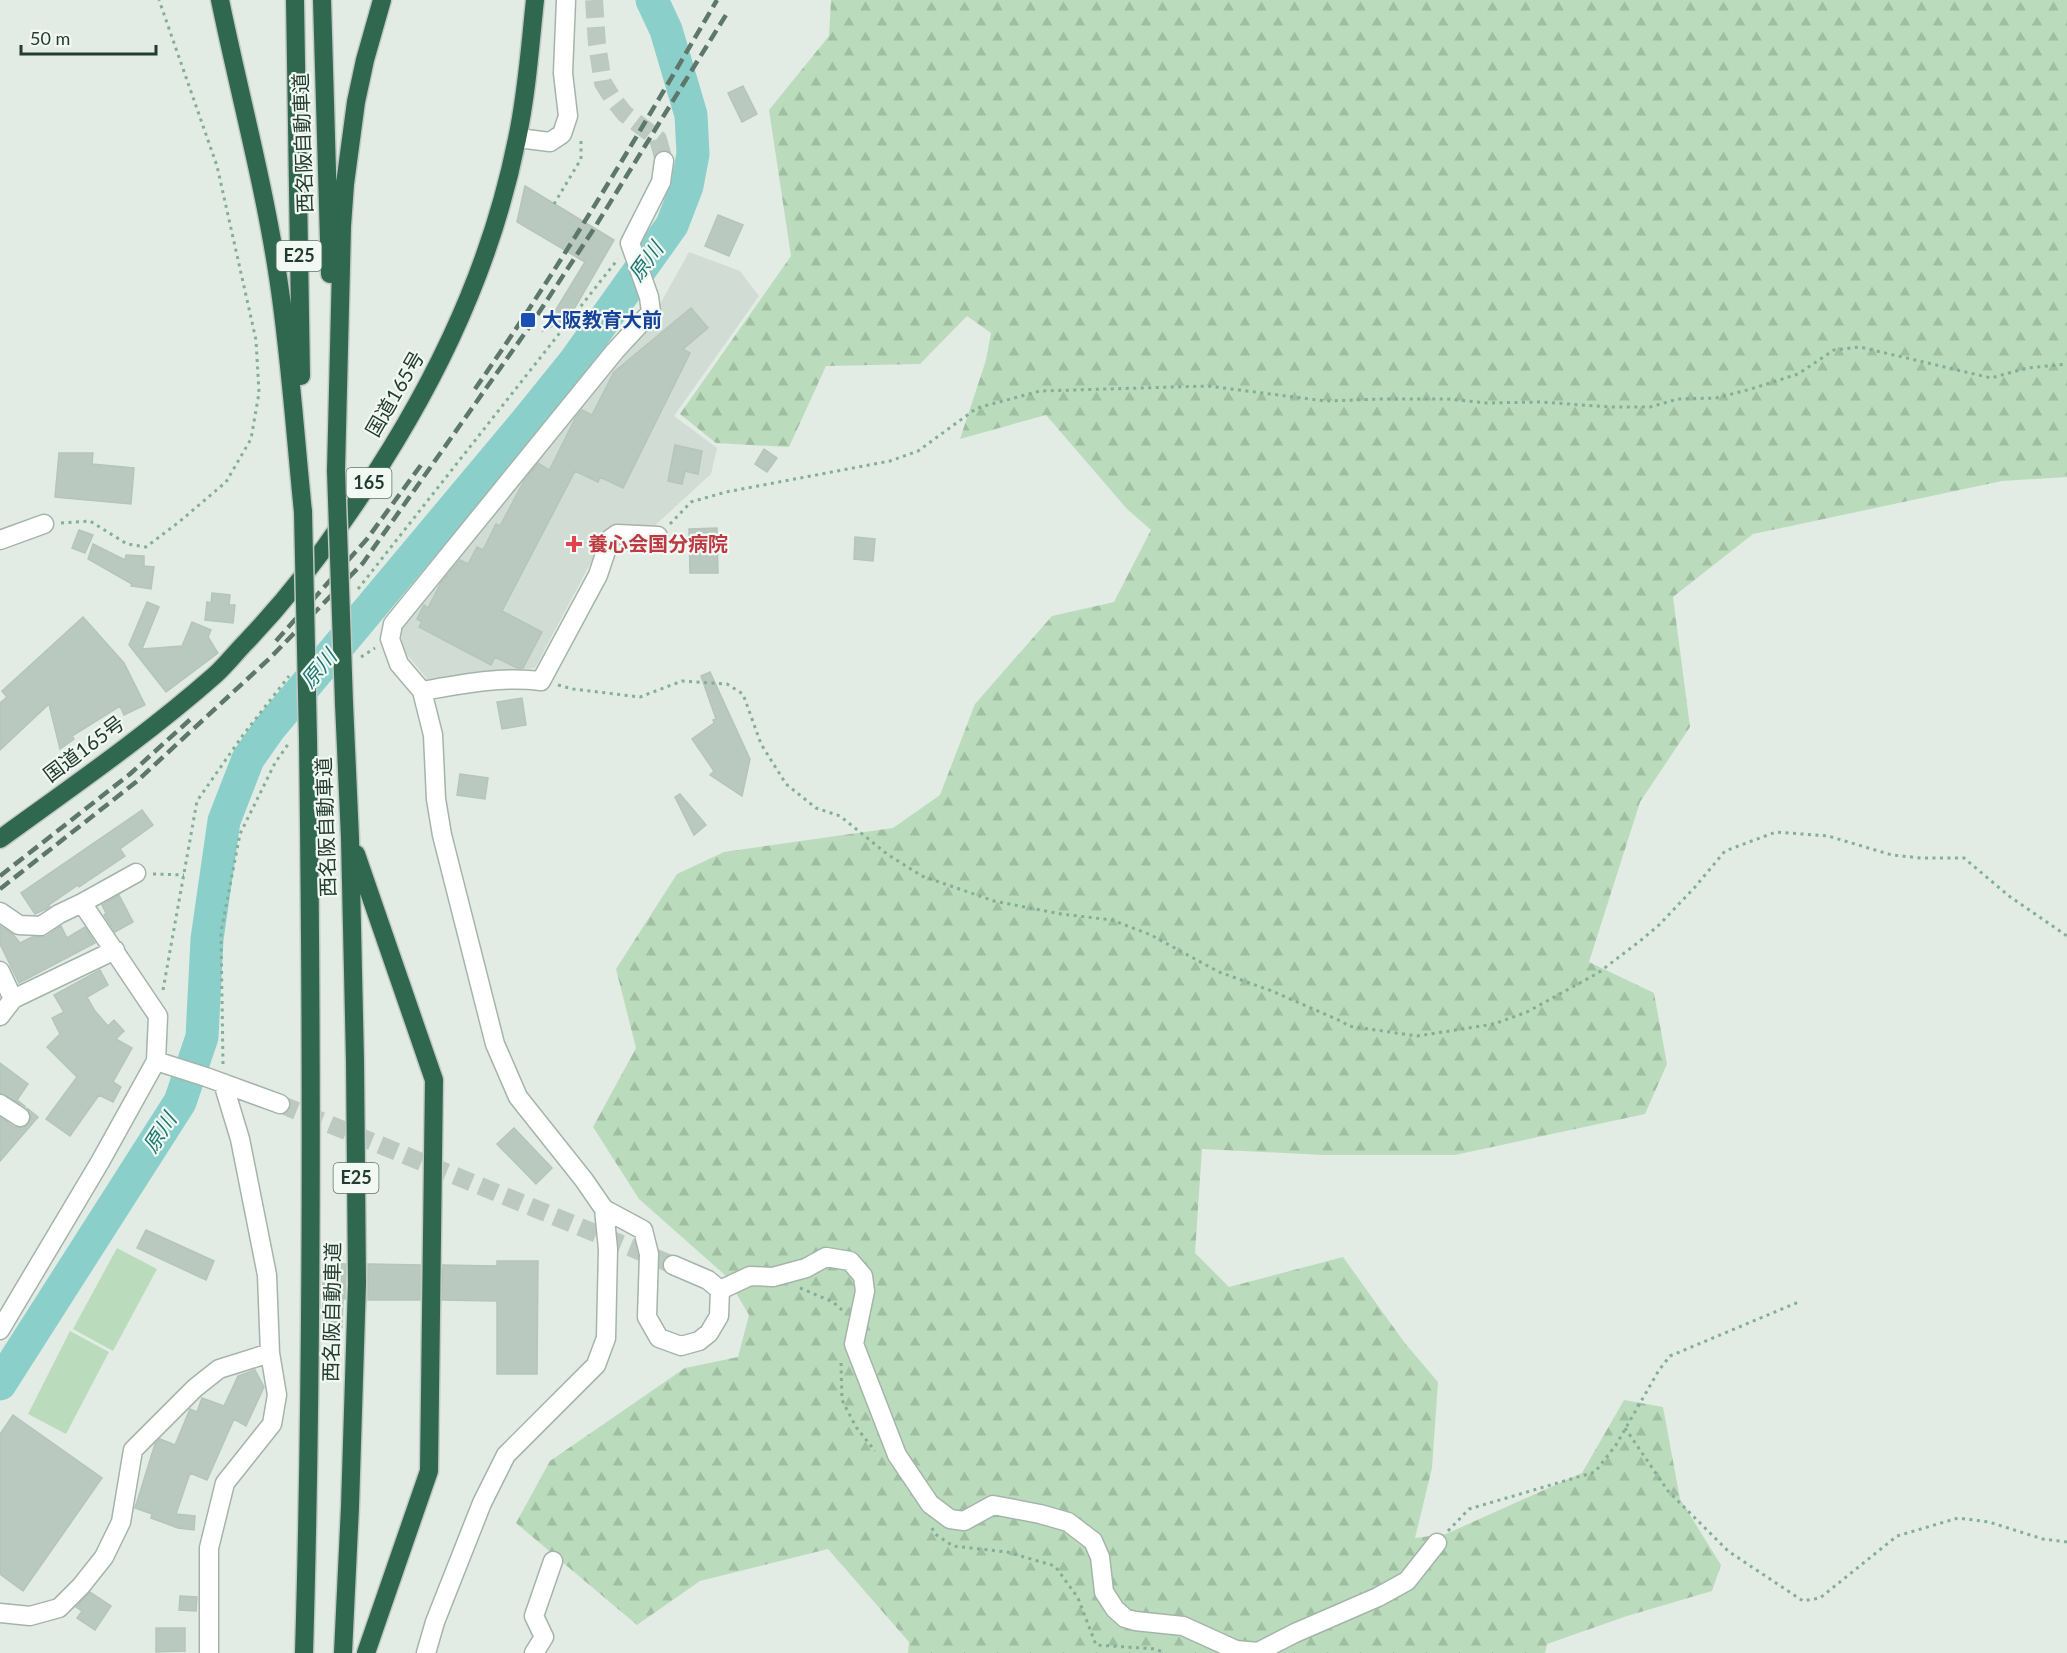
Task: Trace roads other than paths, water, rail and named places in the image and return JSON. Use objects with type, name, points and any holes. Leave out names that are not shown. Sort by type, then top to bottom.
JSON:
[{"type":"highway","points":[[220,0],[278,275],[303,512]]},
{"type":"highway","name":"西名阪自動車道","points":[[295,0],[303,512],[300,739],[312,1183],[304,1653]]},
{"type":"highway","name":"西名阪自動車道","points":[[322,0],[350,838],[355,1061],[357,1283],[343,1653]]},
{"type":"highway","points":[[336,471],[345,184],[356,102],[382,0]]},
{"type":"highway","name":"国道165号","points":[[0,839],[132,743],[216,674],[281,604],[322,552],[365,490],[449,345],[471,296],[490,242],[506,190],[518,138],[535,0]]},
{"type":"highway","points":[[350,838],[434,1080],[429,1471],[366,1653]]},
{"type":"street","points":[[518,138],[550,142],[562,134],[568,116],[563,73],[566,0]]},
{"type":"street","points":[[664,161],[661,182],[630,243],[649,297],[651,312],[608,360],[393,624],[390,639],[399,664],[422,691],[433,735],[436,799],[442,835],[495,1044],[518,1097],[604,1209],[643,1230],[649,1254],[647,1317],[658,1338],[681,1346],[699,1341],[709,1333],[719,1316],[720,1290]]},
{"type":"street","points":[[0,540],[44,524]]},
{"type":"street","points":[[422,691],[484,680],[541,681],[598,575],[610,539],[617,534],[658,536]]},
{"type":"street","points":[[0,912],[19,925],[41,926],[136,873]]},
{"type":"street","points":[[0,1330],[162,1063],[158,1016],[82,903]]},
{"type":"street","points":[[0,1016],[13,999],[115,950]]},
{"type":"street","points":[[0,971],[13,999]]},
{"type":"street","points":[[162,1063],[280,1104]]},
{"type":"street","points":[[209,1653],[209,1548],[225,1483],[272,1425],[277,1395],[270,1353],[267,1275],[240,1139],[223,1083]]},
{"type":"street","points":[[0,1104],[20,1118]]},
{"type":"street","points":[[426,1653],[435,1622],[482,1503],[506,1455],[596,1365],[606,1338],[608,1250],[604,1209]]},
{"type":"street","points":[[720,1290],[750,1276],[773,1277],[806,1268],[826,1257],[850,1262],[863,1276],[865,1291],[854,1344],[897,1455],[930,1504],[950,1519],[964,1521],[993,1505],[1068,1522],[1093,1541],[1100,1557],[1104,1592],[1115,1609],[1125,1618],[1183,1626],[1236,1650],[1258,1652],[1294,1633],[1378,1597],[1407,1581],[1437,1543]]},
{"type":"street","points":[[673,1265],[708,1280],[720,1290]]},
{"type":"street","points":[[0,1613],[30,1616],[59,1608],[81,1586],[104,1557],[121,1522],[133,1450],[195,1388],[219,1369],[270,1353]]},
{"type":"street","points":[[534,1653],[544,1637],[534,1616],[553,1561]]},
{"type":"waterway","name":"原川","points":[[0,1384],[180,1102],[202,1037],[207,939],[224,821],[248,759],[269,729],[575,361],[672,225],[687,186],[693,154],[691,115],[666,30],[652,0]]},
{"type":"tunnel","points":[[594,0],[603,83],[625,114],[658,139],[664,161]]},
{"type":"tunnel","points":[[280,1104],[673,1265]]},
{"type":"railway","points":[[475,389],[570,246],[717,0]]},
{"type":"railway","points":[[0,889],[136,782],[270,658],[363,563],[532,323],[595,227],[729,10]]},
{"type":"railway","points":[[276,641],[367,539],[421,465]]},
{"type":"railway","points":[[0,876],[130,774],[194,716]]},
{"type":"place","name":"大阪教育大前","points":[[528,320]]},
{"type":"place","name":"養心会国分病院","points":[[574,544]]}]
